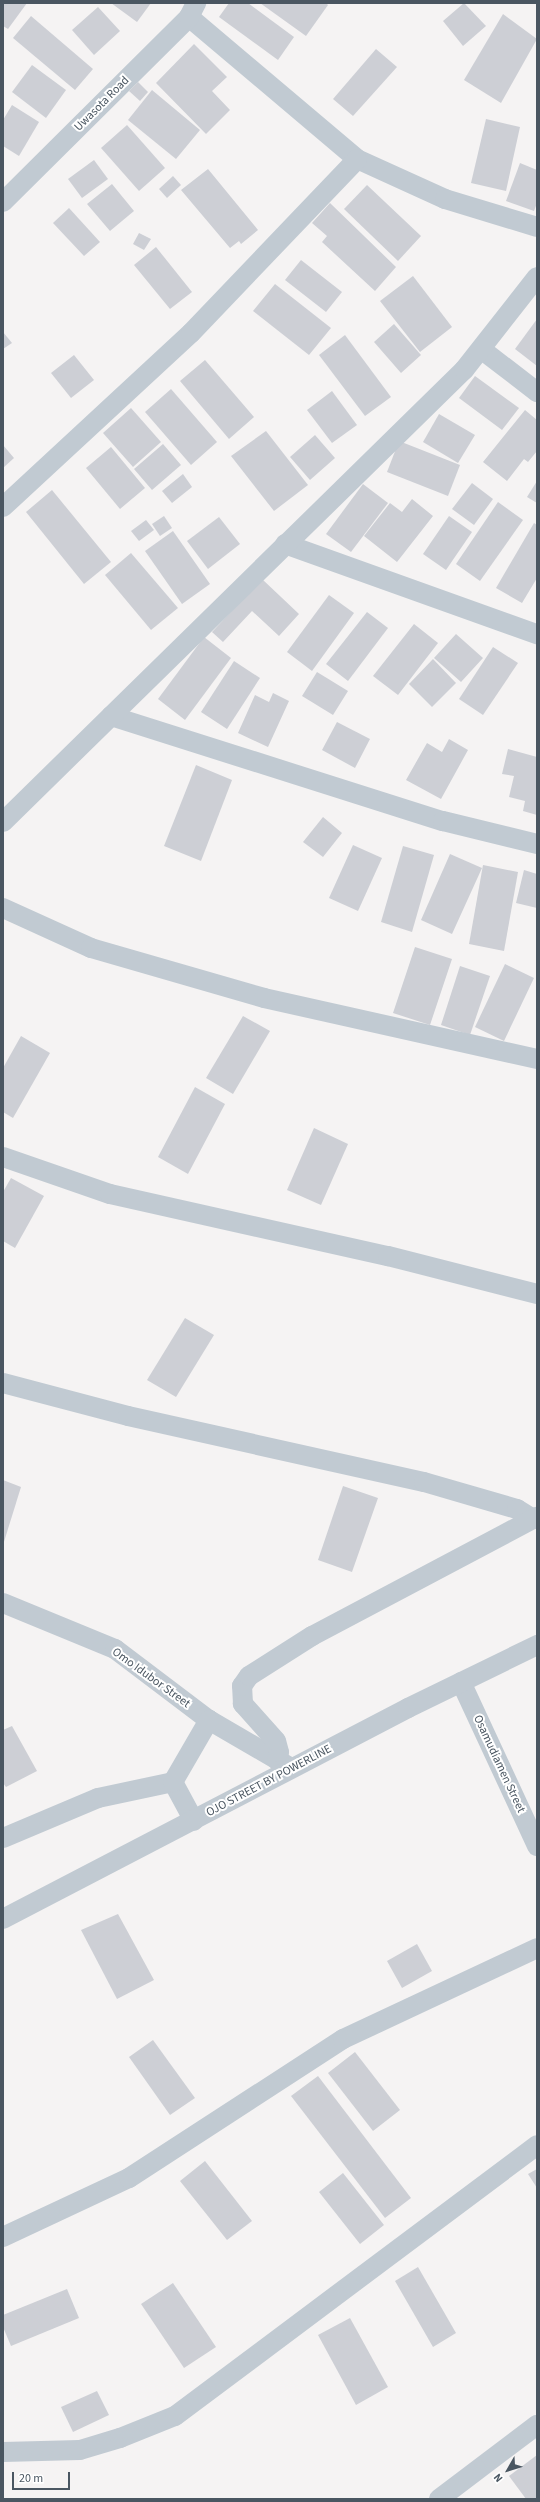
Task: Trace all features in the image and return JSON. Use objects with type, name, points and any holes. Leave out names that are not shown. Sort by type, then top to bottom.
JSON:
[{"type":"street","points":[[192,10],[357,159],[445,199],[537,227]]},
{"type":"street","name":"Uwasota Road","points":[[3,202],[192,10]]},
{"type":"street","points":[[3,507],[191,333],[357,159]]},
{"type":"street","points":[[3,822],[464,370],[537,276]]},
{"type":"street","points":[[481,349],[537,392]]},
{"type":"street","points":[[285,544],[537,634]]},
{"type":"street","points":[[111,716],[443,821],[537,844]]},
{"type":"street","points":[[3,908],[91,948],[264,998],[537,1060]]},
{"type":"street","points":[[3,1157],[110,1194],[388,1256],[537,1294]]},
{"type":"street","points":[[3,1383],[128,1416],[424,1482],[517,1508],[535,1518]]},
{"type":"street","points":[[285,1764],[279,1752],[276,1741],[243,1704],[242,1686],[248,1676],[312,1636],[535,1518]]},
{"type":"street","name":"Omo Idubor Street","points":[[3,1604],[115,1649],[209,1720],[285,1764]]},
{"type":"street","name":"OJO STREET BY POWERLINE","points":[[3,1919],[194,1821],[285,1764],[537,1645]]},
{"type":"street","name":"Osamudiamen Street","points":[[461,1682],[537,1846]]},
{"type":"street","points":[[3,1838],[98,1798],[173,1782],[209,1720]]},
{"type":"street","points":[[173,1782],[194,1821]]},
{"type":"street","points":[[3,2237],[129,2178],[343,2039],[537,1948]]},
{"type":"street","points":[[3,2452],[80,2450],[120,2438],[175,2416],[537,2145]]},
{"type":"street","points":[[439,2499],[537,2425]]},
{"type":"building","points":[[3,3],[27,3],[8,29],[3,26]]},
{"type":"building","points":[[111,3],[151,3],[137,22]]},
{"type":"building","points":[[229,3],[248,3],[294,37],[278,60],[219,17]]},
{"type":"building","points":[[260,3],[326,3],[328,5],[306,36]]},
{"type":"building","points":[[464,3],[486,26],[463,46],[443,21]]},
{"type":"building","points":[[98,7],[120,31],[94,55],[72,30]]},
{"type":"building","points":[[503,14],[537,39],[501,103],[464,80]]},
{"type":"building","points":[[31,16],[93,69],[75,90],[13,38]]},
{"type":"building","points":[[194,44],[227,77],[212,91],[230,110],[206,134],[156,83]]},
{"type":"building","points":[[376,49],[397,67],[353,116],[333,99]]},
{"type":"building","points":[[32,65],[66,90],[46,118],[12,92]]},
{"type":"building","points":[[138,82],[148,92],[140,101],[129,91]]},
{"type":"building","points":[[152,90],[200,130],[176,159],[128,120]]},
{"type":"building","points":[[12,105],[39,122],[19,156],[3,146],[3,120]]},
{"type":"building","points":[[486,119],[520,127],[506,191],[471,183]]},
{"type":"building","points":[[127,125],[165,168],[139,191],[101,148]]},
{"type":"building","points":[[94,160],[108,179],[82,198],[68,179]]},
{"type":"building","points":[[520,163],[537,170],[537,203],[534,211],[506,201]]},
{"type":"building","points":[[208,169],[258,230],[241,244],[239,241],[230,248],[181,190]]},
{"type":"building","points":[[173,176],[181,185],[167,198],[159,189]]},
{"type":"building","points":[[112,184],[134,211],[110,231],[87,204]]},
{"type":"building","points":[[367,185],[421,236],[398,261],[344,209]]},
{"type":"building","points":[[330,203],[396,267],[375,291],[322,242],[327,236],[312,223]]},
{"type":"building","points":[[69,208],[100,242],[84,256],[53,223]]},
{"type":"building","points":[[139,233],[151,239],[144,250],[133,244]]},
{"type":"building","points":[[156,247],[192,292],[170,309],[134,265]]},
{"type":"building","points":[[301,260],[342,292],[326,312],[285,280]]},
{"type":"building","points":[[413,276],[452,327],[420,352],[380,301]]},
{"type":"building","points":[[275,284],[331,328],[309,355],[253,311]]},
{"type":"building","points":[[537,319],[537,366],[515,349]]},
{"type":"building","points":[[394,324],[421,355],[401,373],[374,342]]},
{"type":"building","points":[[3,332],[12,343],[3,349]]},
{"type":"building","points":[[345,335],[391,397],[365,416],[319,355]]},
{"type":"building","points":[[74,355],[94,380],[71,398],[51,373]]},
{"type":"building","points":[[205,360],[254,417],[229,439],[180,381]]},
{"type":"building","points":[[475,376],[519,408],[502,430],[459,398]]},
{"type":"building","points":[[171,389],[217,442],[191,465],[145,412]]},
{"type":"building","points":[[332,391],[357,425],[332,443],[307,410]]},
{"type":"building","points":[[131,408],[161,442],[133,467],[103,433]]},
{"type":"building","points":[[525,410],[537,420],[537,451],[528,462],[524,459],[507,481],[483,462]]},
{"type":"building","points":[[439,414],[475,435],[458,463],[423,442]]},
{"type":"building","points":[[266,431],[308,485],[274,511],[231,456]]},
{"type":"building","points":[[315,435],[335,458],[310,480],[290,457]]},
{"type":"building","points":[[399,441],[460,465],[448,496],[387,472]]},
{"type":"building","points":[[163,444],[181,465],[152,490],[134,469]]},
{"type":"building","points":[[3,445],[14,458],[3,468]]},
{"type":"building","points":[[111,447],[145,488],[120,509],[86,468]]},
{"type":"building","points":[[183,474],[192,487],[172,503],[162,491]]},
{"type":"building","points":[[537,481],[537,503],[527,497]]},
{"type":"building","points":[[472,483],[493,499],[474,525],[452,509]]},
{"type":"building","points":[[363,484],[388,503],[351,552],[326,534]]},
{"type":"building","points":[[52,490],[111,562],[84,584],[26,512]]},
{"type":"building","points":[[412,499],[433,516],[397,562],[364,536],[390,503],[402,512]]},
{"type":"building","points":[[498,502],[523,520],[480,581],[456,564]]},
{"type":"building","points":[[164,516],[172,528],[160,536],[152,524]]},
{"type":"building","points":[[449,516],[472,532],[446,570],[423,554]]},
{"type":"building","points":[[219,517],[240,544],[208,569],[187,541]]},
{"type":"building","points":[[146,520],[154,530],[139,541],[131,531]]},
{"type":"building","points":[[534,523],[537,525],[537,578],[522,603],[496,588]]},
{"type":"building","points":[[173,531],[210,584],[182,604],[145,551]]},
{"type":"building","points":[[131,553],[178,608],[151,630],[105,575]]},
{"type":"building","points":[[262,579],[299,614],[279,636],[252,611],[223,642],[212,632]]},
{"type":"building","points":[[329,595],[354,613],[312,671],[287,652]]},
{"type":"building","points":[[367,612],[388,628],[348,681],[326,664]]},
{"type":"building","points":[[414,624],[438,643],[398,695],[373,676]]},
{"type":"building","points":[[456,634],[483,658],[461,682],[434,658]]},
{"type":"building","points":[[204,637],[231,658],[185,720],[158,699]]},
{"type":"building","points":[[493,647],[518,663],[483,715],[459,699]]},
{"type":"building","points":[[433,659],[456,683],[432,707],[409,684]]},
{"type":"building","points":[[234,661],[260,678],[227,729],[201,712]]},
{"type":"building","points":[[317,672],[348,691],[333,715],[302,696]]},
{"type":"building","points":[[273,693],[289,701],[268,747],[238,733],[255,695],[269,702]]},
{"type":"building","points":[[337,722],[370,739],[355,768],[322,750]]},
{"type":"building","points":[[449,739],[468,750],[441,799],[406,780],[427,743],[442,752]]},
{"type":"building","points":[[508,749],[537,757],[537,815],[523,811],[525,801],[509,797],[514,776],[502,774]]},
{"type":"building","points":[[196,765],[232,780],[201,861],[164,846]]},
{"type":"building","points":[[323,817],[342,833],[323,857],[303,842]]},
{"type":"building","points":[[353,845],[382,858],[358,911],[329,898]]},
{"type":"building","points":[[403,846],[434,855],[412,932],[381,922]]},
{"type":"building","points":[[450,854],[482,868],[452,934],[421,920]]},
{"type":"building","points":[[483,865],[518,872],[504,951],[469,944]]},
{"type":"building","points":[[524,870],[537,874],[537,908],[516,903]]},
{"type":"building","points":[[415,947],[452,959],[430,1025],[393,1013]]},
{"type":"building","points":[[505,964],[534,978],[504,1041],[475,1027]]},
{"type":"building","points":[[460,966],[490,976],[470,1035],[441,1025]]},
{"type":"building","points":[[243,1016],[270,1031],[233,1094],[206,1078]]},
{"type":"building","points":[[21,1036],[50,1053],[13,1118],[3,1112],[3,1068]]},
{"type":"building","points":[[195,1087],[225,1104],[188,1174],[158,1157]]},
{"type":"building","points":[[314,1128],[348,1144],[321,1205],[287,1190]]},
{"type":"building","points":[[11,1178],[44,1196],[15,1248],[3,1241],[3,1192]]},
{"type":"building","points":[[185,1318],[214,1335],[176,1397],[147,1380]]},
{"type":"building","points":[[3,1480],[21,1487],[3,1545]]},
{"type":"building","points":[[343,1486],[378,1498],[352,1572],[318,1560]]},
{"type":"building","points":[[12,1726],[37,1771],[6,1787],[3,1783],[3,1730]]},
{"type":"building","points":[[118,1914],[154,1980],[117,1999],[81,1930]]},
{"type":"building","points":[[417,1944],[432,1971],[402,1988],[387,1961]]},
{"type":"building","points":[[153,2040],[195,2098],[170,2115],[129,2057]]},
{"type":"building","points":[[355,2052],[400,2110],[373,2131],[328,2073]]},
{"type":"building","points":[[318,2076],[411,2198],[385,2218],[291,2096]]},
{"type":"building","points":[[205,2161],[252,2221],[227,2240],[180,2181]]},
{"type":"building","points":[[537,2169],[537,2188],[528,2174]]},
{"type":"building","points":[[343,2173],[384,2225],[360,2244],[319,2192]]},
{"type":"building","points":[[418,2267],[456,2333],[433,2347],[395,2281]]},
{"type":"building","points":[[173,2283],[216,2347],[184,2368],[141,2304]]},
{"type":"building","points":[[67,2289],[79,2318],[11,2346],[3,2327],[3,2315]]},
{"type":"building","points":[[350,2318],[388,2387],[356,2405],[318,2335]]},
{"type":"building","points":[[97,2391],[109,2415],[73,2432],[61,2407]]},
{"type":"building","points":[[537,2455],[537,2499],[526,2499],[509,2476]]}]
